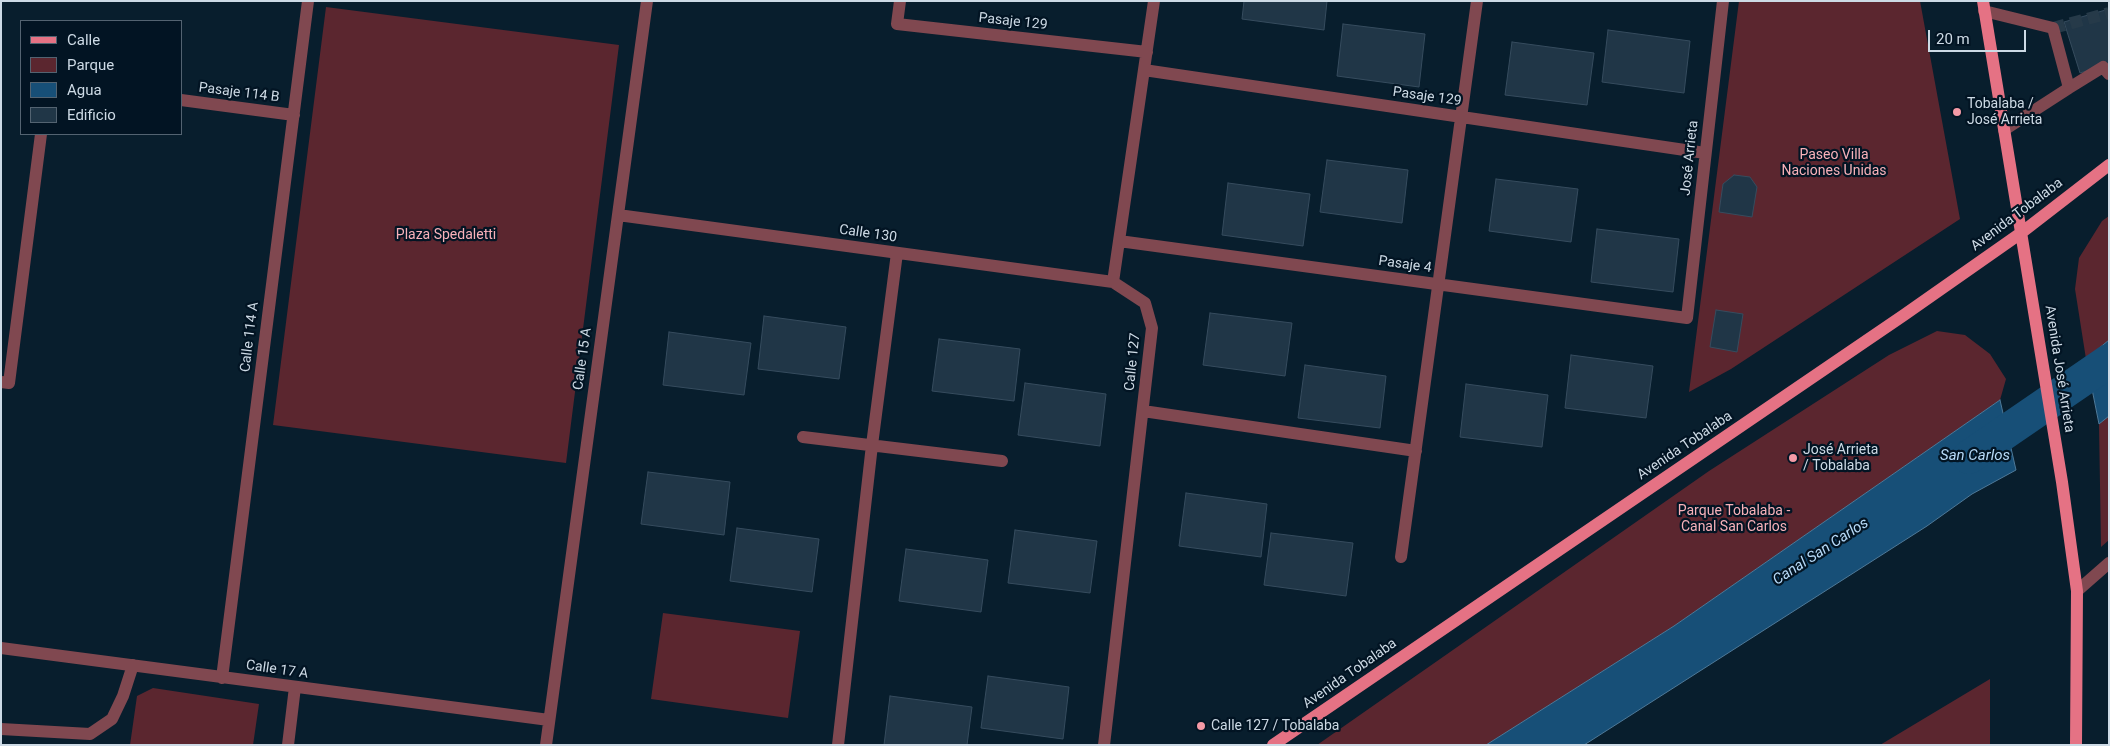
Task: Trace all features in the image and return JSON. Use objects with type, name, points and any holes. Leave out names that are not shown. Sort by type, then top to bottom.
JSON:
[{"type":"main road","name":"Avenida José Arrieta","points":[[1984,6],[2062,482],[2077,591],[2076,745]]},
{"type":"main road","name":"Avenida Tobalaba","points":[[1273,745],[1892,323],[2021,233],[2109,165]]},
{"type":"street","name":"Calle 114 A","points":[[222,678],[308,1]]},
{"type":"street","name":"Calle 15 A","points":[[546,745],[647,1]]},
{"type":"street","name":"Pasaje 129","points":[[900,1],[898,24],[1147,52]]},
{"type":"street","points":[[1113,282],[1154,1]]},
{"type":"street","points":[[1401,558],[1477,1]]},
{"type":"street","name":"José Arrieta","points":[[1687,318],[1722,1]]},
{"type":"street","points":[[1984,6],[2054,28],[2069,88]]},
{"type":"street","name":"Pasaje 129","points":[[1144,70],[1705,153]]},
{"type":"street","points":[[2004,130],[2069,88],[2106,70]]},
{"type":"street","name":"Pasaje 114 B","points":[[182,100],[294,115]]},
{"type":"street","points":[[1,382],[9,383],[41,135]]},
{"type":"street","name":"Calle 130","points":[[618,215],[1113,282]]},
{"type":"street","name":"Pasaje 4","points":[[1119,241],[1687,318]]},
{"type":"street","points":[[838,745],[872,445],[897,253]]},
{"type":"street","name":"Calle 127","points":[[1104,745],[1152,328],[1146,303],[1113,282]]},
{"type":"street","points":[[1143,411],[1416,451]]},
{"type":"street","points":[[803,436],[1002,461]]},
{"type":"street","points":[[2077,591],[2109,563]]},
{"type":"street","name":"Calle 17 A","points":[[1,648],[549,720]]},
{"type":"street","points":[[1,730],[90,734],[112,719],[123,696],[133,665]]},
{"type":"street","points":[[288,745],[295,687]]},
{"type":"green space","name":"Paseo Villa Naciones Unidas","points":[[1739,1],[1920,1],[1960,219],[1731,369],[1689,392]]},
{"type":"green space","name":"Plaza Spedaletti","points":[[326,7],[619,45],[566,463],[273,425]]},
{"type":"green space","points":[[2109,216],[2109,340],[2086,359],[2075,289],[2079,258],[2102,221]]},
{"type":"green space","name":"Parque Tobalaba - Canal San Carlos","points":[[1937,331],[1965,335],[1990,354],[2006,379],[2000,400],[1674,626],[1486,745],[1317,745],[1709,471],[1889,355]]},
{"type":"green space","points":[[2109,416],[2109,540],[2101,547],[2099,424]]},
{"type":"green space","points":[[663,613],[800,631],[788,718],[651,699]]},
{"type":"green space","points":[[1990,679],[1990,745],[1880,745]]},
{"type":"green space","points":[[153,688],[259,704],[253,745],[130,745],[137,696]]},
{"type":"water","points":[[2109,340],[2109,416],[2099,424],[2086,359]]},
{"type":"water","name":"San Carlos","points":[[2000,400],[2016,470],[1972,494],[1927,526],[1584,745],[1486,745],[1674,626]]},
{"type":"building","points":[[1244,1],[1327,1],[1324,30],[1242,19]]},
{"type":"building","points":[[2109,9],[2109,64],[2080,73],[2064,22]]},
{"type":"building","points":[[1343,24],[1425,34],[1419,87],[1337,76]]},
{"type":"building","points":[[1608,30],[1690,41],[1684,93],[1602,82]]},
{"type":"building","points":[[1512,42],[1594,53],[1587,105],[1505,95]]},
{"type":"building","points":[[1327,160],[1408,170],[1402,223],[1320,212]]},
{"type":"building","points":[[1734,175],[1750,177],[1757,187],[1752,217],[1719,212],[1723,184]]},
{"type":"building","points":[[1496,179],[1578,189],[1571,242],[1489,231]]},
{"type":"building","points":[[1228,183],[1310,194],[1303,246],[1222,235]]},
{"type":"building","points":[[1597,229],[1679,239],[1673,292],[1591,282]]},
{"type":"building","points":[[1716,310],[1743,314],[1737,352],[1710,347]]},
{"type":"building","points":[[1210,313],[1292,323],[1285,376],[1203,365]]},
{"type":"building","points":[[764,316],[846,327],[839,379],[758,369]]},
{"type":"building","points":[[669,332],[751,343],[744,395],[663,385]]},
{"type":"building","points":[[939,339],[1020,349],[1014,401],[932,391]]},
{"type":"building","points":[[1571,355],[1653,366],[1646,418],[1565,408]]},
{"type":"building","points":[[1305,365],[1386,376],[1380,428],[1298,418]]},
{"type":"building","points":[[1025,383],[1106,394],[1100,446],[1018,435]]},
{"type":"building","points":[[1466,384],[1548,395],[1542,447],[1460,437]]},
{"type":"building","points":[[648,472],[730,482],[724,535],[641,524]]},
{"type":"building","points":[[1186,493],[1267,504],[1261,557],[1179,546]]},
{"type":"building","points":[[737,528],[819,539],[812,592],[730,581]]},
{"type":"building","points":[[1015,530],[1097,541],[1090,593],[1008,583]]},
{"type":"building","points":[[1271,533],[1353,543],[1346,596],[1264,585]]},
{"type":"building","points":[[906,549],[988,560],[981,612],[899,601]]},
{"type":"building","points":[[988,676],[1069,687],[1063,739],[981,728]]},
{"type":"building","points":[[890,696],[972,707],[967,745],[884,745]]},
{"type":"waterway","name":"Canal San Carlos","points":[[1969,457],[2109,361]]},
{"type":"tunnel","points":[[2053,28],[2109,13]]},
{"type":"place","name":"Tobalaba / José Arrieta","points":[[1957,112]]},
{"type":"place","name":"José Arrieta / Tobalaba","points":[[1793,458]]},
{"type":"place","name":"Calle 127 / Tobalaba","points":[[1201,726]]}]
